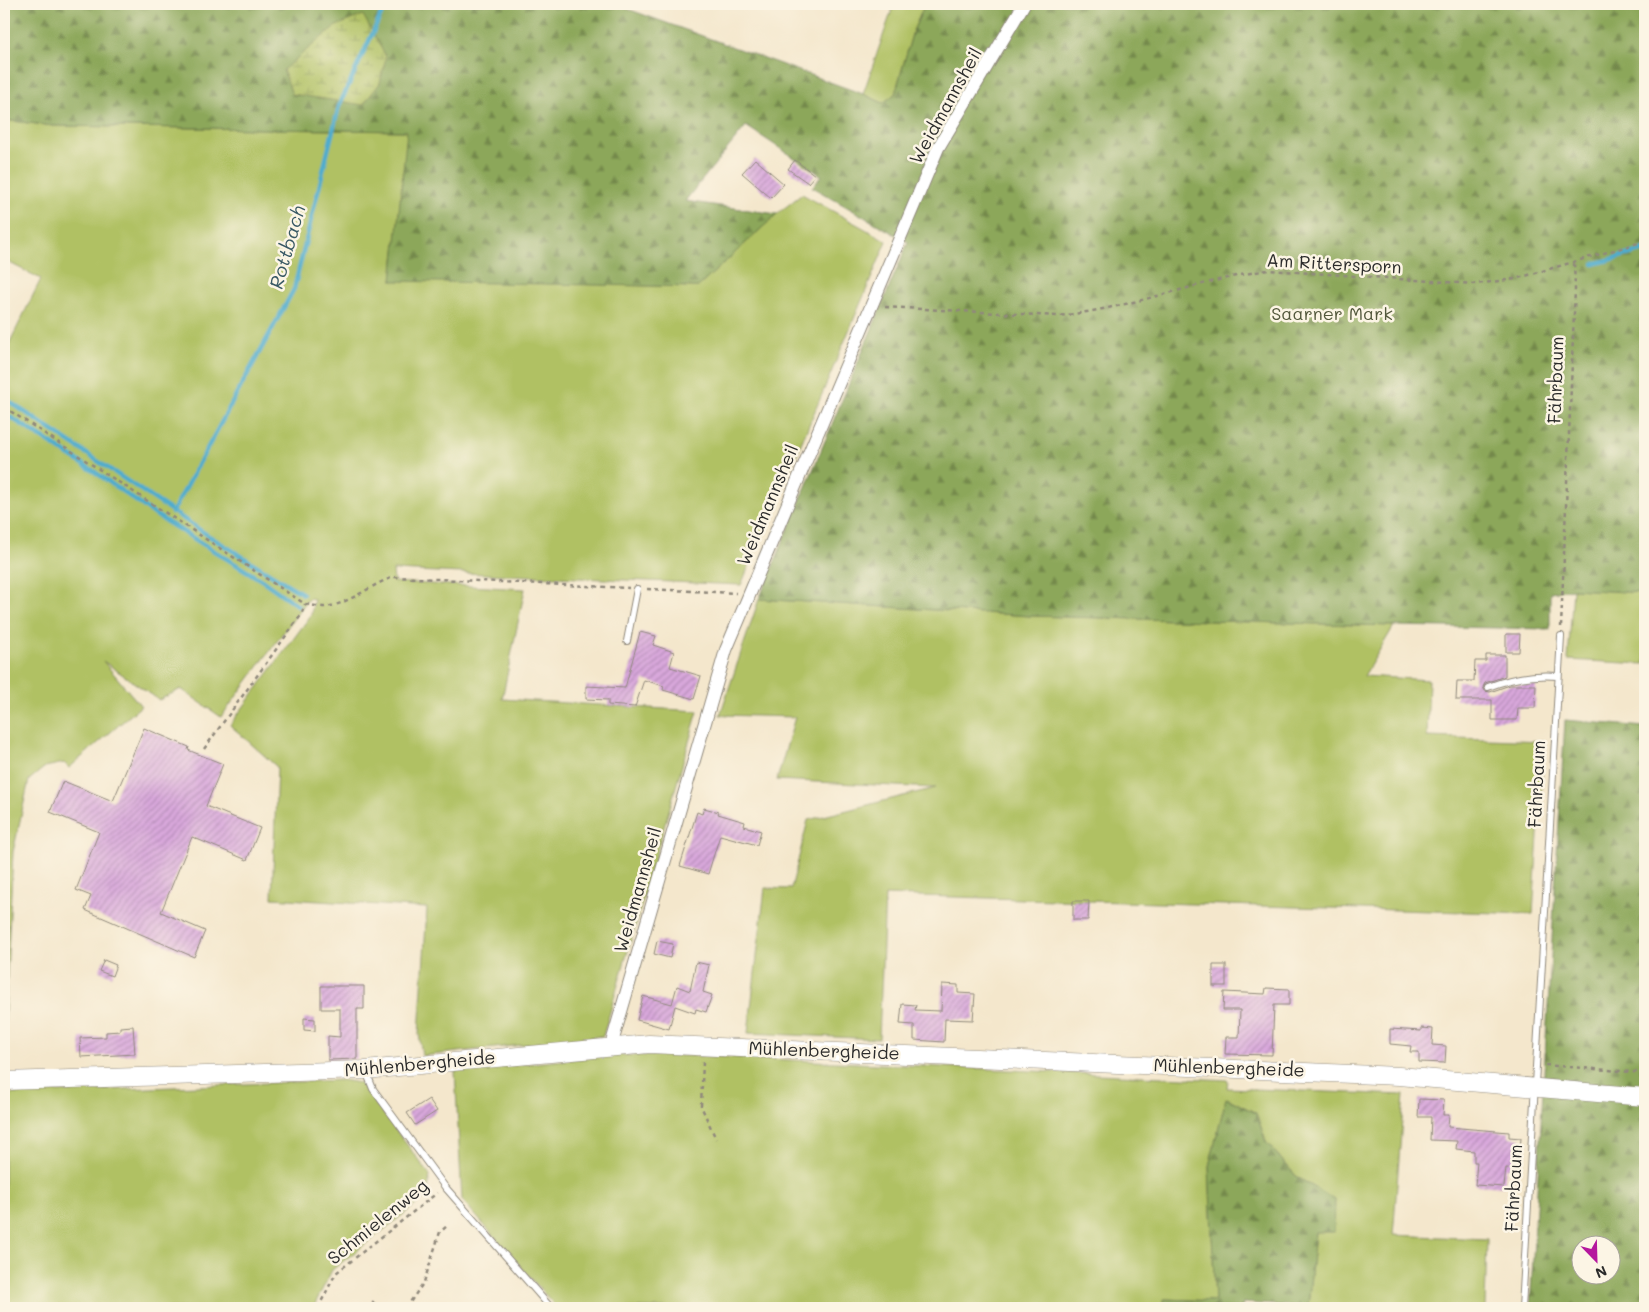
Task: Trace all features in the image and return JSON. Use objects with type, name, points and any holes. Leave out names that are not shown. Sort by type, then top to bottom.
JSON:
[{"type":"street","name":"Weidmannsheil","points":[[611,1046],[726,650],[938,148],[1024,4]]},
{"type":"street","name":"Mühlenbergheide","points":[[4,1081],[365,1070],[649,1044],[1399,1076],[1645,1096]]},
{"type":"lane","points":[[627,641],[637,589]]},
{"type":"lane","name":"Fährbaum","points":[[1522,1308],[1561,636]]},
{"type":"lane","points":[[1488,687],[1508,679],[1544,674],[1558,676]]},
{"type":"lane","name":"Schmielenweg","points":[[365,1070],[373,1089],[445,1187],[550,1308]]},
{"type":"path","name":"Am Rittersporn","points":[[872,304],[888,308],[1057,316],[1085,314],[1235,275],[1268,270],[1475,284],[1515,279],[1645,241]]},
{"type":"path","name":"Fährbaum","points":[[1561,636],[1575,289],[1574,261]]},
{"type":"path","points":[[4,406],[305,604],[324,607],[341,602],[383,580],[394,577],[750,593]]},
{"type":"path","points":[[204,748],[301,615],[305,604]]},
{"type":"path","points":[[704,1045],[701,1106],[716,1138]]},
{"type":"path","points":[[1536,1064],[1645,1073]]},
{"type":"path","name":"Schmielenweg","points":[[318,1308],[336,1273],[445,1187]]},
{"type":"path","points":[[406,1308],[424,1282],[440,1232],[448,1226]]},
{"type":"path","points":[[372,1301],[378,1308]]},
{"type":"green space","name":"Saarner Mark","points":[[11,4],[614,4],[863,94],[883,103],[895,94],[913,31],[925,4],[1645,4],[1645,593],[1573,589],[1550,592],[1550,629],[1031,616],[759,599],[908,242],[812,187],[822,176],[746,126],[685,201],[777,214],[698,287],[392,281],[407,131],[54,126],[4,120],[4,10]]},
{"type":"green space","points":[[894,4],[925,4],[913,31],[895,94],[883,103],[863,94]]},
{"type":"green space","points":[[363,15],[386,57],[380,83],[363,105],[292,94],[283,70],[334,27]]},
{"type":"green space","points":[[4,120],[54,126],[408,131],[392,280],[698,287],[777,214],[802,194],[887,241],[741,585],[393,570],[394,582],[525,589],[502,699],[698,711],[603,1036],[422,1056],[419,1034],[427,908],[272,898],[277,767],[230,725],[311,615],[314,599],[309,598],[221,717],[181,689],[159,700],[103,661],[141,706],[69,768],[64,763],[45,767],[29,780],[13,852],[4,1038],[4,354],[41,279],[4,260]]},
{"type":"green space","points":[[1573,589],[1645,593],[1645,664],[1568,660]]},
{"type":"green space","points":[[759,599],[1031,616],[1394,626],[1364,676],[1429,680],[1427,737],[1544,741],[1533,914],[885,895],[879,1039],[748,1033],[765,888],[791,889],[808,820],[935,788],[777,780],[795,717],[720,715]]},
{"type":"green space","points":[[1565,720],[1645,727],[1645,1308],[1530,1308]]},
{"type":"green space","points":[[613,1055],[703,1056],[1228,1080],[1227,1088],[1404,1095],[1393,1235],[1487,1239],[1485,1308],[1308,1307],[1315,1231],[1335,1200],[1297,1177],[1266,1142],[1256,1113],[1227,1098],[1209,1166],[1215,1301],[1165,1299],[1164,1308],[557,1308],[462,1200],[455,1071]]},
{"type":"green space","points":[[342,1080],[360,1083],[430,1175],[427,1196],[332,1270],[313,1308],[4,1308],[4,1094]]},
{"type":"green space","points":[[1226,1098],[1256,1113],[1266,1142],[1297,1177],[1335,1200],[1334,1232],[1315,1232],[1308,1307],[1243,1303],[1242,1308],[1164,1308],[1164,1299],[1215,1301],[1209,1166]]},
{"type":"building","points":[[755,159],[784,184],[771,198],[742,173]]},
{"type":"building","points":[[795,160],[815,175],[808,183],[788,169]]},
{"type":"building","points":[[640,632],[656,636],[653,645],[674,652],[670,667],[701,676],[694,699],[663,690],[664,686],[644,680],[635,707],[608,705],[608,700],[586,699],[586,686],[625,688]]},
{"type":"building","points":[[1506,634],[1520,634],[1519,652],[1506,652]]},
{"type":"building","points":[[1486,655],[1505,655],[1505,676],[1485,683],[1483,687],[1485,691],[1490,692],[1510,685],[1536,685],[1535,708],[1518,708],[1517,720],[1492,720],[1492,700],[1456,700],[1457,681],[1474,681],[1475,661],[1486,661]]},
{"type":"building","points":[[144,728],[189,747],[188,750],[223,764],[206,806],[260,828],[247,860],[192,837],[161,912],[205,931],[194,957],[85,910],[91,896],[76,890],[99,832],[50,812],[63,781],[113,801]]},
{"type":"building","points":[[704,808],[745,822],[744,826],[761,831],[757,845],[720,835],[708,874],[680,866],[697,812],[702,814]]},
{"type":"building","points":[[1073,901],[1089,901],[1088,920],[1073,920]]},
{"type":"building","points":[[657,941],[673,944],[670,958],[654,954]]},
{"type":"building","points":[[104,960],[116,965],[112,976],[99,971]]},
{"type":"building","points":[[696,962],[709,965],[703,992],[712,995],[706,1012],[696,1009],[695,1013],[675,1006],[669,1029],[637,1020],[643,996],[672,1004],[677,986],[690,991]]},
{"type":"building","points":[[1213,965],[1226,965],[1226,986],[1213,986]]},
{"type":"building","points":[[942,984],[958,985],[958,993],[975,994],[973,1020],[945,1019],[944,1042],[914,1040],[914,1025],[900,1024],[902,1004],[916,1005],[915,1010],[941,1011]]},
{"type":"building","points":[[321,986],[364,986],[364,1009],[357,1009],[357,1059],[328,1060],[328,1036],[340,1037],[340,1009],[321,1009]]},
{"type":"building","points":[[1266,988],[1289,989],[1289,1005],[1274,1005],[1272,1055],[1225,1054],[1226,1037],[1239,1037],[1240,1010],[1223,1010],[1224,992],[1265,994]]},
{"type":"building","points":[[304,1018],[315,1019],[315,1031],[304,1030]]},
{"type":"building","points":[[133,1026],[135,1054],[81,1057],[80,1038],[106,1037],[106,1032],[120,1031],[120,1027]]},
{"type":"building","points":[[1421,1028],[1433,1029],[1432,1045],[1446,1046],[1445,1063],[1419,1062],[1419,1052],[1410,1052],[1411,1046],[1390,1044],[1390,1029],[1421,1031]]},
{"type":"building","points":[[429,1099],[437,1111],[415,1125],[407,1113]]},
{"type":"building","points":[[1419,1099],[1444,1100],[1443,1115],[1449,1115],[1448,1127],[1509,1132],[1509,1137],[1521,1138],[1520,1150],[1516,1150],[1515,1169],[1506,1168],[1504,1187],[1475,1185],[1477,1162],[1474,1162],[1474,1151],[1456,1149],[1457,1141],[1430,1140],[1431,1117],[1418,1117]]},
{"type":"waterway","name":"Rottbach","points":[[172,513],[294,289],[339,106],[386,4]]},
{"type":"waterway","points":[[1594,264],[1645,250]]},
{"type":"waterway","points":[[4,398],[209,536],[303,594]]},
{"type":"waterway","points":[[4,413],[95,472],[154,514],[263,581],[298,606]]}]
